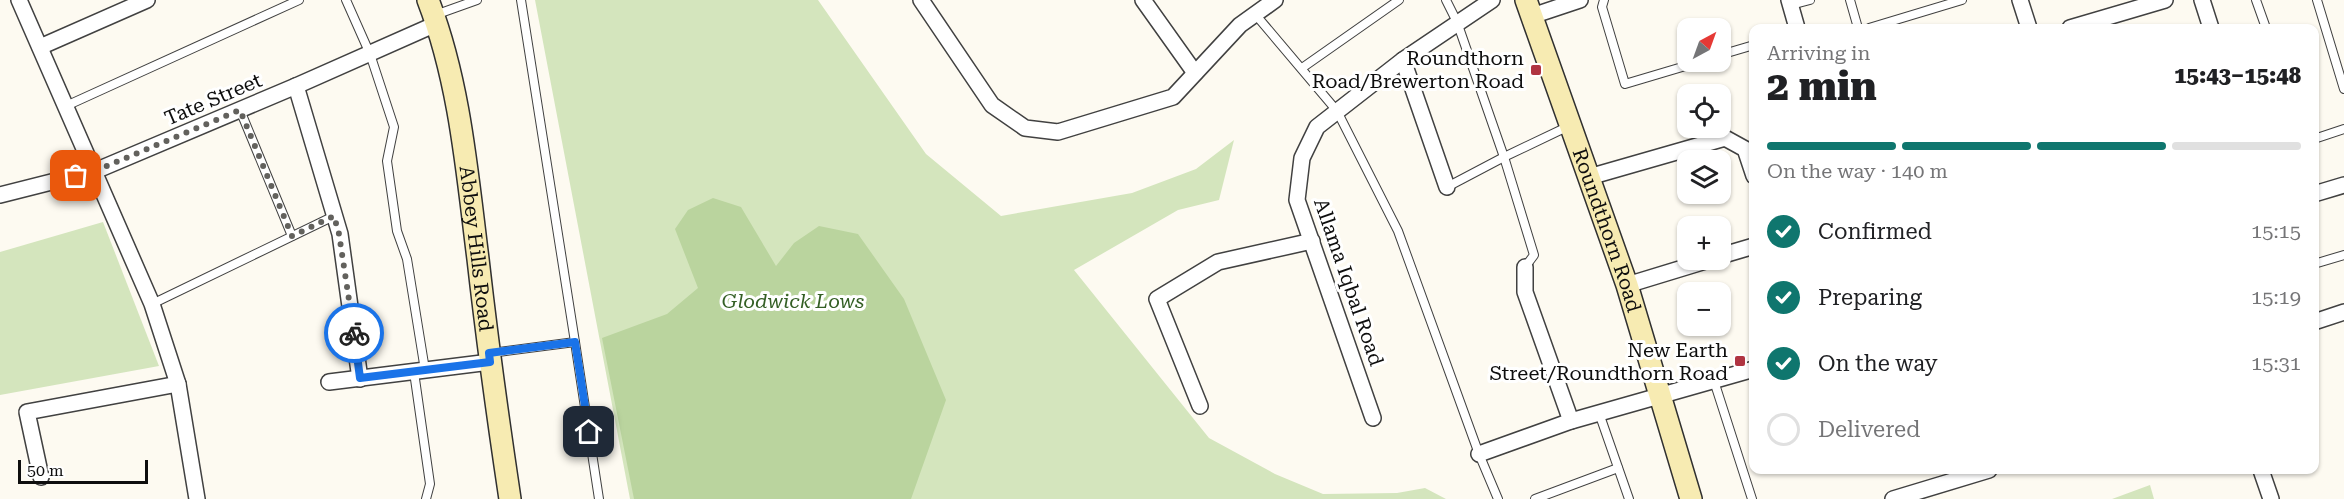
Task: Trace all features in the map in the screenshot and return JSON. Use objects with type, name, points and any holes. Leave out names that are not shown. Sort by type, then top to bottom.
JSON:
[{"type":"street","points":[[19,0],[152,304],[178,384],[197,499]]},
{"type":"street","points":[[40,47],[147,0]]},
{"type":"street","points":[[921,0],[992,105],[1024,128],[1058,132],[1157,103],[1173,96],[1240,25],[1275,0]]},
{"type":"street","points":[[1143,0],[1196,73]]},
{"type":"street","name":"Allama Iqbal Road","points":[[1373,418],[1297,200],[1302,158],[1317,127],[1403,60],[1492,0]]},
{"type":"street","points":[[1529,8],[1580,0]]},
{"type":"street","points":[[2020,0],[2028,24]]},
{"type":"street","points":[[2083,24],[2164,0]]},
{"type":"street","points":[[2202,0],[2210,24]]},
{"type":"street","points":[[1790,3],[1796,24]]},
{"type":"street","name":"Roundthorn Road","points":[[1529,8],[1627,285],[1658,396],[1691,499]]},
{"type":"street","name":"Tate Street","points":[[0,195],[95,171],[370,54],[433,13]]},
{"type":"street","name":"Abbey Hills Road","points":[[433,13],[461,122],[489,358],[510,499]]},
{"type":"street","points":[[1403,60],[1447,187]]},
{"type":"street","points":[[296,86],[339,234],[360,378]]},
{"type":"street","points":[[1589,177],[1725,138],[1745,149],[1749,161]]},
{"type":"street","points":[[2319,192],[2344,185]]},
{"type":"street","points":[[1200,406],[1156,299],[1218,262],[1312,241]]},
{"type":"street","points":[[1731,253],[1749,247]]},
{"type":"street","points":[[1525,267],[1526,292],[1571,421]]},
{"type":"street","points":[[1627,285],[1677,270]]},
{"type":"street","points":[[2319,320],[2344,312]]},
{"type":"street","points":[[329,382],[420,371],[489,358]]},
{"type":"street","points":[[1479,454],[1571,421],[1749,370]]},
{"type":"street","points":[[41,477],[27,412],[178,384]]},
{"type":"street","points":[[1893,499],[1976,474]]},
{"type":"street","points":[[2262,474],[2271,499]]},
{"type":"lane","points":[[66,106],[300,0]]},
{"type":"lane","points":[[346,0],[370,54],[394,127],[387,161],[397,231],[407,259],[420,371],[430,484],[426,499]]},
{"type":"lane","points":[[433,13],[477,0]]},
{"type":"lane","points":[[521,0],[600,499]]},
{"type":"lane","points":[[1302,68],[1399,0]]},
{"type":"lane","points":[[1446,0],[1457,22],[1504,157],[1534,255],[1525,267]]},
{"type":"lane","points":[[1604,0],[1602,7],[1625,84],[1677,69]]},
{"type":"lane","points":[[1790,3],[1810,0]]},
{"type":"lane","points":[[1850,0],[1857,24]]},
{"type":"lane","points":[[1882,24],[1962,0]]},
{"type":"lane","points":[[2256,0],[2265,24]]},
{"type":"lane","points":[[2317,0],[2344,89]]},
{"type":"lane","points":[[1255,14],[1337,111],[1398,231],[1479,454],[1498,499]]},
{"type":"lane","points":[[1731,52],[1749,46]]},
{"type":"lane","points":[[240,110],[292,236]]},
{"type":"lane","points":[[1447,187],[1570,126]]},
{"type":"lane","points":[[2319,137],[2344,129]]},
{"type":"lane","points":[[152,304],[334,216]]},
{"type":"lane","points":[[2319,262],[2344,255]]},
{"type":"lane","points":[[489,358],[575,342]]},
{"type":"lane","points":[[1714,381],[1752,499]]},
{"type":"lane","points":[[1599,413],[1629,499]]},
{"type":"lane","points":[[1535,499],[1618,468]]},
{"type":"green space","name":"Glodwick Lows","points":[[535,0],[818,0],[926,154],[1001,216],[1132,193],[1196,169],[1234,140],[1219,200],[1178,210],[1074,270],[1209,438],[1275,474],[1323,494],[1397,493],[1425,488],[1446,499],[630,499]]},
{"type":"green space","points":[[713,198],[741,207],[776,266],[794,243],[819,226],[858,234],[904,299],[946,400],[911,499],[634,499],[602,338],[667,314],[698,288],[675,229],[688,210]]},
{"type":"green space","points":[[103,222],[159,366],[0,395],[0,252]]},
{"type":"green space","points":[[2150,485],[2154,499],[2112,499]]},
{"type":"way so far","points":[[76,176],[95,171],[240,110],[292,236],[334,216],[339,234],[354,333]]},
{"type":"place","name":"Roundthorn Road/Brewerton Road","points":[[1536,70]]},
{"type":"place","name":"New Earth Street/Roundthorn Road","points":[[1740,361]]},
{"type":"route","points":[[354,333],[360,378],[490,362],[489,353],[575,342],[589,432]]}]
